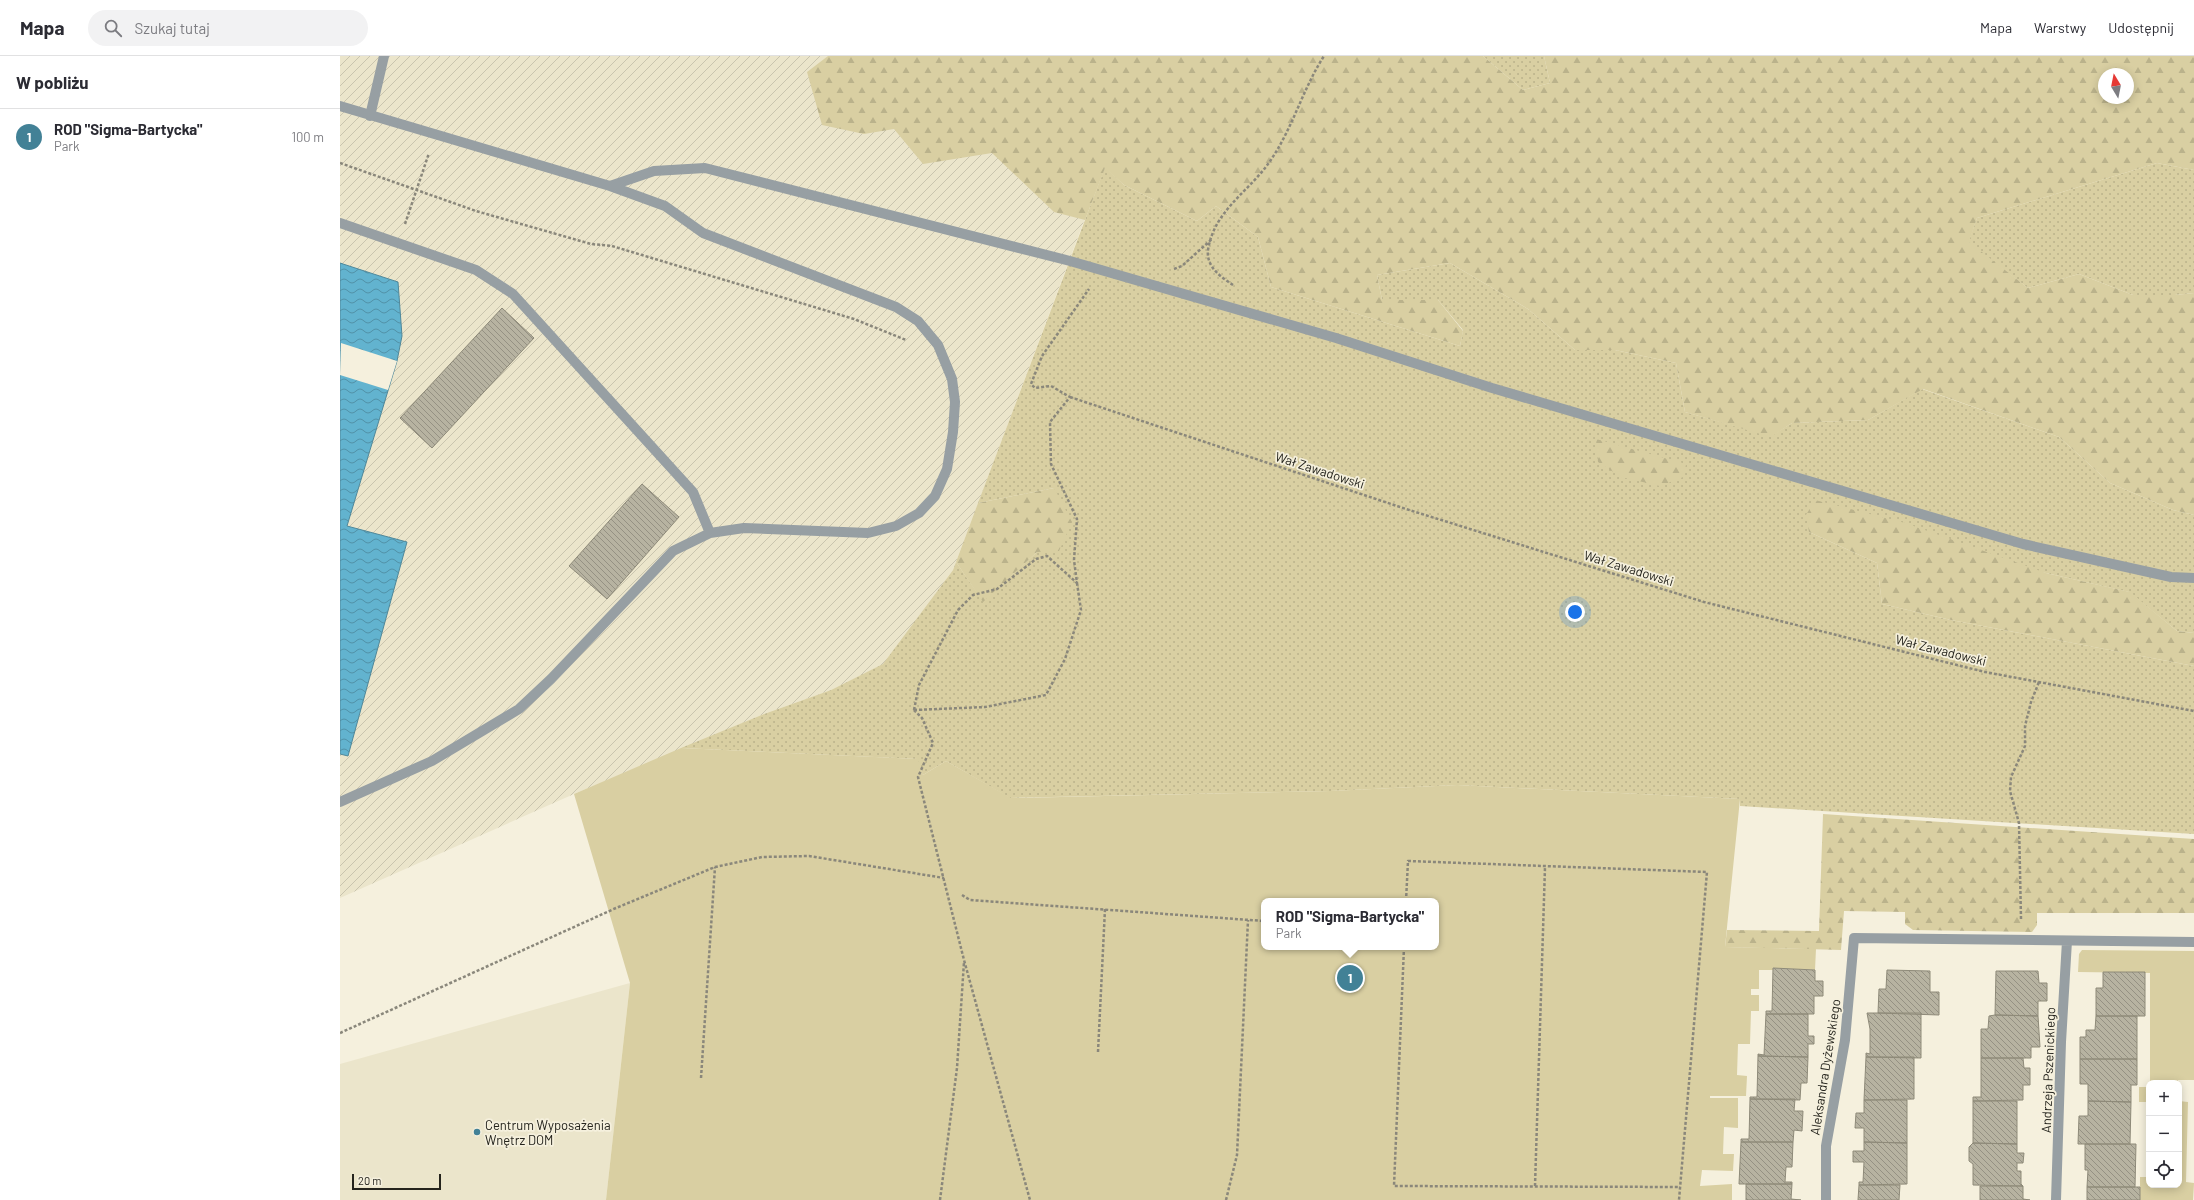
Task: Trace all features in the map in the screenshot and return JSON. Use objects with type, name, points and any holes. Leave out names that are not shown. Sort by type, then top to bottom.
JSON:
[{"type":"street","points":[[370,116],[384,56]]},
{"type":"street","points":[[340,106],[610,186],[665,206],[703,232],[896,307],[918,321],[938,345],[952,379],[955,402],[953,432],[947,469],[935,496],[919,513],[896,526],[868,534],[744,528],[710,533],[673,551],[551,679],[519,709],[432,761],[340,802]]},
{"type":"street","points":[[610,186],[654,171],[705,168],[1102,270],[1336,338],[1492,388],[2023,544],[2171,577],[2194,578]]},
{"type":"street","points":[[340,223],[476,270],[513,294],[693,492],[710,533]]},
{"type":"street","name":"Aleksandra Dyżewskiego","points":[[1826,1200],[1826,1146],[1845,1040],[1854,938],[2022,940]]},
{"type":"street","points":[[2022,940],[2194,942]]},
{"type":"street","name":"Andrzeja Pszenickiego","points":[[2056,1200],[2061,1042],[2067,941]]},
{"type":"path","points":[[1236,288],[1212,267],[1208,251],[1214,231],[1232,202],[1267,165],[1281,144],[1314,71],[1324,56]]},
{"type":"path","points":[[398,243],[418,190],[435,135]]},
{"type":"path","points":[[340,163],[476,211],[591,244],[612,246],[854,319],[942,355]]},
{"type":"path","points":[[1144,282],[1182,266],[1212,238]]},
{"type":"path","name":"Wał Zawadowski","points":[[1102,270],[1042,356],[1031,384],[1035,388],[1051,386],[1070,397],[1406,509],[1704,602],[1986,672],[2194,711]]},
{"type":"path","points":[[914,710],[985,707],[1046,695],[1065,659],[1081,610],[1074,560],[1076,519],[1051,464],[1050,422],[1070,397]]},
{"type":"path","points":[[914,710],[919,685],[958,610],[974,595],[997,589],[1036,559],[1047,556],[1077,583]]},
{"type":"path","points":[[2022,940],[2019,823],[2010,791],[2011,777],[2024,746],[2025,726],[2031,702],[2039,682]]},
{"type":"path","points":[[914,710],[922,718],[933,743],[918,777],[964,960],[1030,1200]]},
{"type":"path","points":[[340,1033],[616,908],[716,867],[762,857],[809,856],[944,878]]},
{"type":"path","points":[[1406,898],[1408,861],[1707,872],[1679,1200]]},
{"type":"path","points":[[701,1078],[716,867]]},
{"type":"path","points":[[1535,1186],[1545,867]]},
{"type":"path","points":[[962,895],[970,900],[1261,921]]},
{"type":"path","points":[[1098,1052],[1104,909]]},
{"type":"path","points":[[1226,1200],[1237,1155],[1248,920]]},
{"type":"path","points":[[1404,950],[1394,1186],[1680,1187]]},
{"type":"path","points":[[940,1200],[957,1068],[964,960]]},
{"type":"shaded area","points":[[340,56],[1146,56],[953,570],[884,664],[831,690],[764,714],[574,794],[340,898]]},
{"type":"shaded area","name":"Centrum Wyposażenia Wnętrz DOM","points":[[630,983],[606,1200],[340,1200],[340,1064]]},
{"type":"green space","points":[[828,56],[1483,56],[1523,90],[1550,83],[1544,56],[2194,56],[2194,170],[2157,163],[1977,218],[1969,242],[2028,288],[2079,274],[2133,295],[2175,295],[2194,293],[2194,515],[2173,510],[2110,483],[2059,437],[1923,389],[1868,420],[1792,423],[1771,437],[1685,412],[1676,363],[1615,350],[1575,350],[1528,309],[1450,263],[1377,275],[1382,300],[1438,300],[1463,331],[1460,346],[1271,287],[1258,237],[1216,206],[1197,221],[1124,185],[1105,168],[1085,220],[1054,212],[992,153],[923,164],[894,129],[864,134],[822,125],[807,72]]},
{"type":"green space","points":[[1483,56],[1544,56],[1550,83],[1523,90]]},
{"type":"green space","points":[[2157,163],[2194,170],[2194,293],[2175,295],[2133,295],[2079,274],[2028,288],[1968,243],[1977,218]]},
{"type":"green space","points":[[1105,167],[1124,185],[1197,221],[1216,206],[1258,237],[1271,287],[1460,346],[1463,330],[1438,300],[1382,300],[1377,275],[1450,263],[1528,309],[1575,350],[1615,350],[1676,363],[1685,412],[1771,436],[1792,423],[1868,420],[1922,389],[2059,437],[2110,483],[2173,510],[2194,515],[2194,633],[2177,631],[2129,592],[2046,573],[1809,532],[1877,563],[1882,604],[1951,620],[2194,666],[2194,834],[1740,806],[1740,799],[1457,785],[1330,791],[1010,798],[946,761],[923,775],[917,759],[681,748],[764,714],[831,690],[883,664],[953,570],[956,562],[983,601],[1037,552],[1054,488],[978,503]]},
{"type":"green space","points":[[1596,439],[1686,464],[1683,477],[1660,486],[1621,477],[1598,462]]},
{"type":"green space","points":[[1054,488],[1072,522],[1059,551],[1037,552],[983,602],[956,562],[978,503]]},
{"type":"green space","points":[[1815,500],[1905,523],[2046,573],[2130,592],[2177,631],[2194,633],[2194,666],[1951,620],[1882,604],[1877,563],[1809,532],[1806,515]]},
{"type":"green space","points":[[681,748],[918,759],[923,775],[946,761],[1011,798],[1330,791],[1457,785],[1740,799],[1725,947],[1816,949],[1815,970],[1774,968],[1773,970],[1759,970],[1759,989],[1751,989],[1751,995],[1759,995],[1759,1011],[1751,1011],[1750,1044],[1738,1044],[1737,1075],[1747,1076],[1746,1096],[1710,1096],[1710,1098],[1738,1098],[1738,1128],[1724,1127],[1723,1154],[1734,1154],[1733,1171],[1702,1170],[1700,1186],[1732,1184],[1732,1200],[606,1200],[630,983],[574,794]]},
{"type":"green space","points":[[1823,814],[2194,839],[2194,913],[2037,913],[2037,925],[2032,932],[1913,930],[1905,924],[1905,912],[1844,911],[1841,950],[1725,947],[1727,930],[1819,931]]},
{"type":"green space","points":[[2082,950],[2194,951],[2194,1080],[2150,1080],[2150,973],[2078,972],[2079,954]]},
{"type":"green space","points":[[2139,1087],[2146,1087],[2146,1102],[2139,1102]]},
{"type":"green space","points":[[2182,1101],[2188,1102],[2186,1182],[2194,1183],[2193,1200],[2140,1200],[2140,1177],[2146,1177],[2146,1188],[2182,1188]]},
{"type":"water","points":[[340,263],[398,282],[402,336],[397,361],[347,526],[407,542],[348,756],[340,754]]},
{"type":"pier","points":[[341,343],[397,361],[388,390],[340,375]]},
{"type":"building","points":[[502,308],[534,338],[432,448],[400,418]]},
{"type":"building","points":[[642,484],[679,517],[607,599],[569,566]]},
{"type":"building","points":[[1773,968],[1815,970],[1815,981],[1823,981],[1823,996],[1814,996],[1814,1014],[1766,1014],[1766,1011],[1772,1011]]},
{"type":"building","points":[[1887,970],[1930,971],[1930,992],[1939,992],[1939,1015],[1878,1013],[1879,989],[1886,989]]},
{"type":"building","points":[[1996,971],[2038,971],[2039,983],[2047,983],[2047,1001],[2038,1001],[2038,1016],[1995,1015]]},
{"type":"building","points":[[2103,972],[2145,972],[2145,1016],[2096,1016],[2096,988],[2103,988]]},
{"type":"building","points":[[1867,1013],[1921,1013],[1921,1058],[1866,1057],[1866,1053],[1870,1054],[1870,1029]]},
{"type":"building","points":[[1766,1014],[1808,1014],[1808,1036],[1814,1036],[1814,1044],[1808,1044],[1808,1057],[1758,1056],[1758,1054],[1764,1055]]},
{"type":"building","points":[[1989,1016],[2038,1016],[2040,1047],[2031,1047],[2031,1058],[1981,1058],[1981,1029],[1988,1029]]},
{"type":"building","points":[[2096,1016],[2137,1016],[2137,1059],[2080,1059],[2080,1037],[2086,1037],[2086,1030],[2095,1030]]},
{"type":"building","points":[[1758,1056],[1808,1057],[1807,1083],[1801,1083],[1800,1100],[1750,1099],[1750,1097],[1757,1097]]},
{"type":"building","points":[[1866,1057],[1914,1057],[1914,1099],[1864,1100]]},
{"type":"building","points":[[1981,1058],[2023,1058],[2024,1068],[2030,1068],[2030,1085],[2023,1085],[2023,1100],[1973,1101],[1973,1097],[1981,1097]]},
{"type":"building","points":[[2080,1059],[2137,1059],[2137,1085],[2131,1085],[2131,1102],[2088,1101],[2088,1084],[2080,1084]]},
{"type":"building","points":[[1750,1099],[1795,1099],[1794,1111],[1803,1111],[1802,1131],[1794,1130],[1793,1142],[1741,1142],[1741,1139],[1749,1139]]},
{"type":"building","points":[[1864,1100],[1907,1100],[1907,1143],[1864,1142],[1864,1128],[1855,1128],[1856,1113],[1864,1113]]},
{"type":"building","points":[[1973,1101],[2017,1101],[2017,1144],[1973,1143]]},
{"type":"building","points":[[2088,1101],[2131,1102],[2130,1144],[2078,1144],[2079,1116],[2088,1116]]},
{"type":"building","points":[[1741,1142],[1793,1142],[1792,1167],[1786,1167],[1785,1182],[1792,1182],[1792,1184],[1739,1184]]},
{"type":"building","points":[[1864,1142],[1907,1143],[1907,1184],[1859,1185],[1859,1182],[1863,1182],[1864,1162],[1853,1162],[1853,1151],[1864,1151]]},
{"type":"building","points":[[1973,1143],[2017,1144],[2017,1153],[2024,1153],[2023,1163],[2017,1163],[2017,1171],[2021,1171],[2021,1184],[2023,1186],[1973,1185],[1973,1164],[1969,1161],[1969,1147]]},
{"type":"building","points":[[2085,1144],[2136,1144],[2135,1187],[2087,1187],[2088,1170],[2085,1170]]},
{"type":"building","points":[[1746,1184],[1792,1184],[1791,1199],[1801,1200],[1746,1200]]},
{"type":"building","points":[[1859,1185],[1900,1185],[1899,1200],[1858,1200]]},
{"type":"building","points":[[1980,1186],[2023,1186],[2023,1199],[2030,1200],[1980,1200]]},
{"type":"building","points":[[2087,1187],[2140,1187],[2140,1200],[2087,1200]]},
{"type":"place","name":"ROD \"Sigma-Bartycka\"","points":[[1350,978]]},
{"type":"place","name":"Centrum Wyposażenia Wnętrz DOM","points":[[477,1132]]}]
